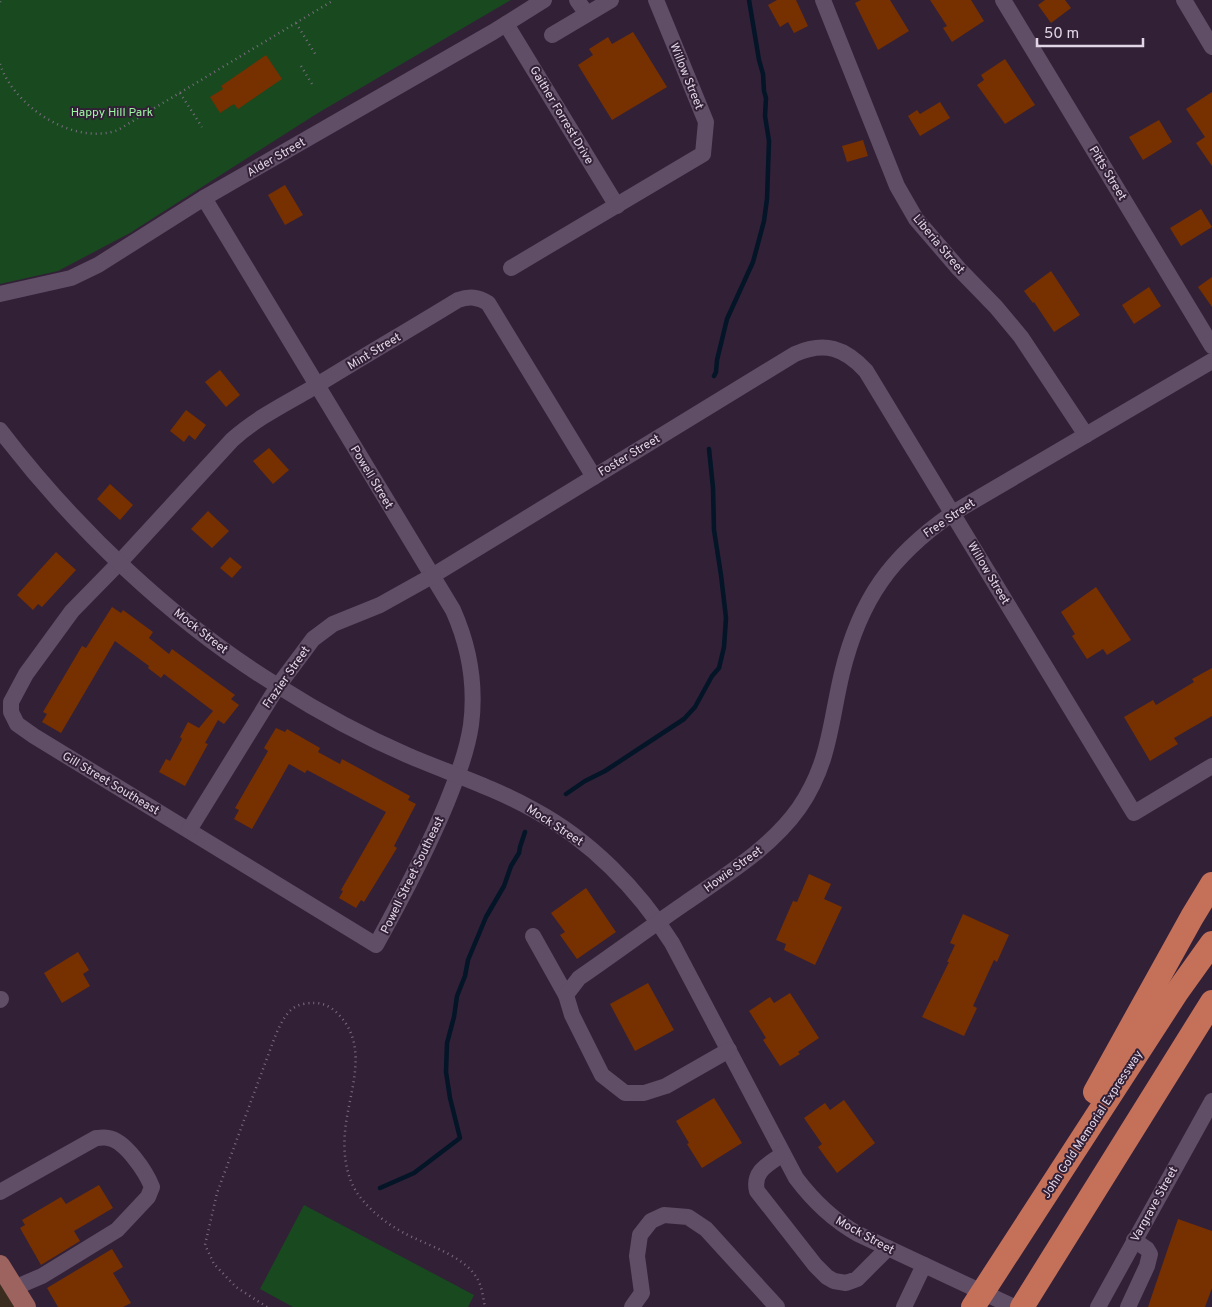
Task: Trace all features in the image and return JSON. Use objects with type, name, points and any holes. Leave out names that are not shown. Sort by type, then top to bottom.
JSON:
[{"type":"highway","points":[[1002,1262],[1174,949],[1212,884]]},
{"type":"highway","name":"John Gold Memorial Expressway","points":[[973,1307],[1178,992],[1212,943]]},
{"type":"highway","points":[[1022,1307],[1126,1143],[1212,1002]]},
{"type":"highway","points":[[1126,1143],[1212,1031]]},
{"type":"main road","points":[[0,1265],[26,1307]]},
{"type":"street","name":"Alder Street","points":[[0,294],[71,278],[98,265],[204,198],[506,24],[544,0]]},
{"type":"street","points":[[577,0],[586,14]]},
{"type":"street","points":[[552,35],[611,0]]},
{"type":"street","name":"Willow Street","points":[[617,206],[703,154],[706,122],[656,0]]},
{"type":"street","name":"Liberia Street","points":[[823,0],[897,186],[916,219],[1021,337],[1086,435]]},
{"type":"street","name":"Pitts Street","points":[[1003,0],[1212,346]]},
{"type":"street","points":[[1184,0],[1212,46]]},
{"type":"street","name":"Gaither Forrest Drive","points":[[506,24],[617,206]]},
{"type":"street","name":"Powell Street","points":[[204,198],[453,610],[467,648],[472,676],[471,725],[458,776]]},
{"type":"street","points":[[512,268],[617,206]]},
{"type":"street","name":"Mint Street","points":[[120,563],[232,440],[251,424],[458,300],[468,297],[480,298],[488,303],[594,477]]},
{"type":"street","name":"Foster Street","points":[[432,576],[795,354],[813,347],[830,348]]},
{"type":"street","name":"Willow Street","points":[[830,348],[847,354],[866,371],[1134,813],[1212,766]]},
{"type":"street","name":"Free Street","points":[[800,807],[817,776],[826,752],[842,673],[853,636],[869,600],[897,559],[928,531],[953,513],[1212,361]]},
{"type":"street","name":"Mock Street","points":[[0,430],[38,479],[120,563],[193,626],[234,657],[278,686],[354,730],[406,755],[503,794],[534,810],[573,835],[602,858],[658,922],[672,943],[796,1178],[815,1202],[842,1225],[1014,1307]]},
{"type":"street","name":"Gill Street Southeast","points":[[120,563],[72,611],[41,652],[11,702],[11,712],[17,724],[376,945]]},
{"type":"street","name":"Frazier Street","points":[[189,830],[278,686],[313,639],[333,624],[380,605],[432,576]]},
{"type":"street","name":"Powell Street Southeast","points":[[376,945],[417,870],[458,776]]},
{"type":"street","name":"Howie Street","points":[[566,995],[579,978],[754,855],[788,823],[800,807]]},
{"type":"street","points":[[533,936],[566,995],[572,1016],[602,1075],[624,1093],[644,1093],[666,1086],[729,1050]]},
{"type":"street","name":"Vargrave Street","points":[[1098,1307],[1141,1244],[1212,1101]]},
{"type":"street","points":[[0,1192],[96,1138],[108,1138],[121,1144],[147,1175],[152,1187],[148,1197],[117,1230],[42,1276],[14,1288]]},
{"type":"street","points":[[783,1154],[758,1173],[755,1183],[757,1191],[826,1277],[834,1282],[846,1283],[857,1280],[888,1248]]},
{"type":"street","points":[[632,1307],[642,1293],[637,1256],[640,1235],[652,1220],[664,1215],[688,1217],[706,1229],[777,1307]]},
{"type":"street","points":[[1128,1307],[1147,1266],[1150,1254],[1141,1244]]},
{"type":"street","points":[[904,1307],[924,1265]]},
{"type":"path","points":[[0,64],[11,86],[23,101],[38,113],[54,123],[71,129],[92,134],[108,134],[118,130],[334,0]]},
{"type":"path","points":[[296,23],[316,57]]},
{"type":"path","points":[[301,66],[312,84]]},
{"type":"path","points":[[180,93],[202,127]]},
{"type":"path","points":[[267,1307],[236,1287],[214,1264],[205,1244],[217,1193],[276,1034],[284,1017],[296,1006],[313,1002],[332,1007],[346,1023],[355,1042],[356,1067],[345,1133],[346,1169],[359,1196],[382,1220],[464,1264],[478,1279],[485,1307]]},
{"type":"shaded area","points":[[0,1266],[25,1307],[0,1307]]},
{"type":"green space","name":"Happy Hill Park","points":[[0,0],[511,0],[318,113],[130,233],[58,271],[0,284]]},
{"type":"green space","points":[[304,1205],[474,1295],[468,1307],[293,1307],[260,1289]]},
{"type":"building","points":[[777,0],[796,0],[808,26],[794,33],[788,22],[780,27],[768,5]]},
{"type":"building","points":[[861,0],[890,0],[909,31],[878,50],[855,3]]},
{"type":"building","points":[[930,0],[971,0],[984,21],[952,42],[943,28],[947,26]]},
{"type":"building","points":[[1045,0],[1065,0],[1071,8],[1051,23],[1038,5]]},
{"type":"building","points":[[633,32],[667,87],[612,120],[578,65],[593,55],[589,49],[608,37],[612,44]]},
{"type":"building","points":[[266,55],[282,79],[238,109],[234,104],[220,113],[210,97],[223,89],[221,86]]},
{"type":"building","points":[[1005,59],[1035,105],[1005,124],[977,85],[984,80],[981,75]]},
{"type":"building","points":[[1212,92],[1212,166],[1196,143],[1205,137],[1186,109]]},
{"type":"building","points":[[940,102],[950,118],[920,136],[908,116],[917,110],[920,114]]},
{"type":"building","points":[[1159,120],[1172,142],[1143,160],[1129,137]]},
{"type":"building","points":[[863,140],[868,156],[847,162],[842,146]]},
{"type":"building","points":[[285,185],[303,215],[285,225],[268,195]]},
{"type":"building","points":[[1201,209],[1212,227],[1181,246],[1170,228]]},
{"type":"building","points":[[1051,271],[1080,315],[1054,332],[1034,302],[1024,291]]},
{"type":"building","points":[[1212,277],[1212,307],[1198,287]]},
{"type":"building","points":[[1149,287],[1161,306],[1134,324],[1122,305]]},
{"type":"building","points":[[220,370],[240,395],[226,407],[205,382]]},
{"type":"building","points":[[186,410],[206,425],[195,440],[189,435],[184,442],[170,431]]},
{"type":"building","points":[[269,448],[289,470],[273,484],[253,461]]},
{"type":"building","points":[[110,484],[133,505],[120,520],[97,499]]},
{"type":"building","points":[[208,511],[229,531],[212,548],[191,529]]},
{"type":"building","points":[[56,552],[76,570],[42,607],[38,604],[33,610],[17,595]]},
{"type":"building","points":[[230,557],[242,567],[232,578],[220,568]]},
{"type":"building","points":[[1096,587],[1131,640],[1107,655],[1103,649],[1087,659],[1072,636],[1075,634],[1061,612]]},
{"type":"building","points":[[112,607],[121,613],[123,610],[153,632],[149,638],[169,654],[172,649],[235,695],[231,699],[239,705],[224,724],[218,720],[205,743],[208,744],[185,786],[159,772],[166,759],[170,761],[182,739],[180,737],[188,722],[199,728],[213,711],[164,674],[161,678],[148,668],[149,666],[115,641],[61,733],[42,722],[47,714],[43,712],[82,646],[86,648]]},
{"type":"building","points":[[1212,668],[1212,716],[1174,738],[1178,744],[1150,761],[1124,717],[1153,700],[1156,705],[1194,682],[1192,679]]},
{"type":"building","points":[[276,728],[285,732],[287,729],[320,748],[318,752],[340,764],[342,759],[410,796],[408,800],[416,804],[394,846],[397,848],[364,902],[361,900],[356,908],[339,898],[343,891],[341,890],[386,812],[307,770],[305,773],[289,764],[252,829],[234,819],[239,810],[235,808],[268,751],[264,748]]},
{"type":"building","points":[[809,874],[831,884],[824,899],[842,907],[815,965],[784,950],[786,944],[776,940],[793,901],[797,902]]},
{"type":"building","points":[[586,888],[616,932],[577,959],[560,935],[565,932],[551,913]]},
{"type":"building","points":[[963,914],[1009,935],[997,962],[994,960],[973,1006],[977,1008],[964,1036],[922,1017],[949,962],[947,962],[955,945],[950,943]]},
{"type":"building","points":[[78,952],[89,970],[83,974],[90,986],[62,1003],[44,973]]},
{"type":"building","points":[[648,983],[674,1030],[635,1051],[610,1004]]},
{"type":"building","points":[[790,993],[819,1038],[798,1052],[800,1054],[780,1066],[763,1040],[766,1038],[749,1011],[770,997],[774,1003]]},
{"type":"building","points":[[714,1098],[742,1143],[702,1168],[687,1144],[689,1143],[676,1121]]},
{"type":"building","points":[[844,1100],[875,1143],[837,1173],[818,1147],[822,1144],[804,1118],[825,1103],[830,1110]]},
{"type":"building","points":[[99,1185],[113,1208],[74,1231],[80,1241],[41,1265],[20,1228],[25,1225],[22,1220],[61,1197],[66,1204]]},
{"type":"building","points":[[1178,1219],[1212,1231],[1212,1288],[1205,1307],[1148,1307]]},
{"type":"building","points":[[112,1249],[123,1267],[113,1273],[131,1303],[123,1307],[58,1307],[47,1288]]},
{"type":"waterway","points":[[714,376],[727,319],[753,262],[764,221],[767,199],[769,141],[765,116],[766,98],[749,0]]},
{"type":"waterway","points":[[566,794],[585,781],[605,771],[684,719],[695,707],[712,676],[719,668],[724,647],[726,618],[714,530],[713,488],[709,449]]},
{"type":"waterway","points":[[380,1188],[414,1173],[460,1138],[446,1072],[447,1043],[457,996],[465,976],[468,960],[486,917],[504,886],[511,866],[519,853],[525,832]]}]
